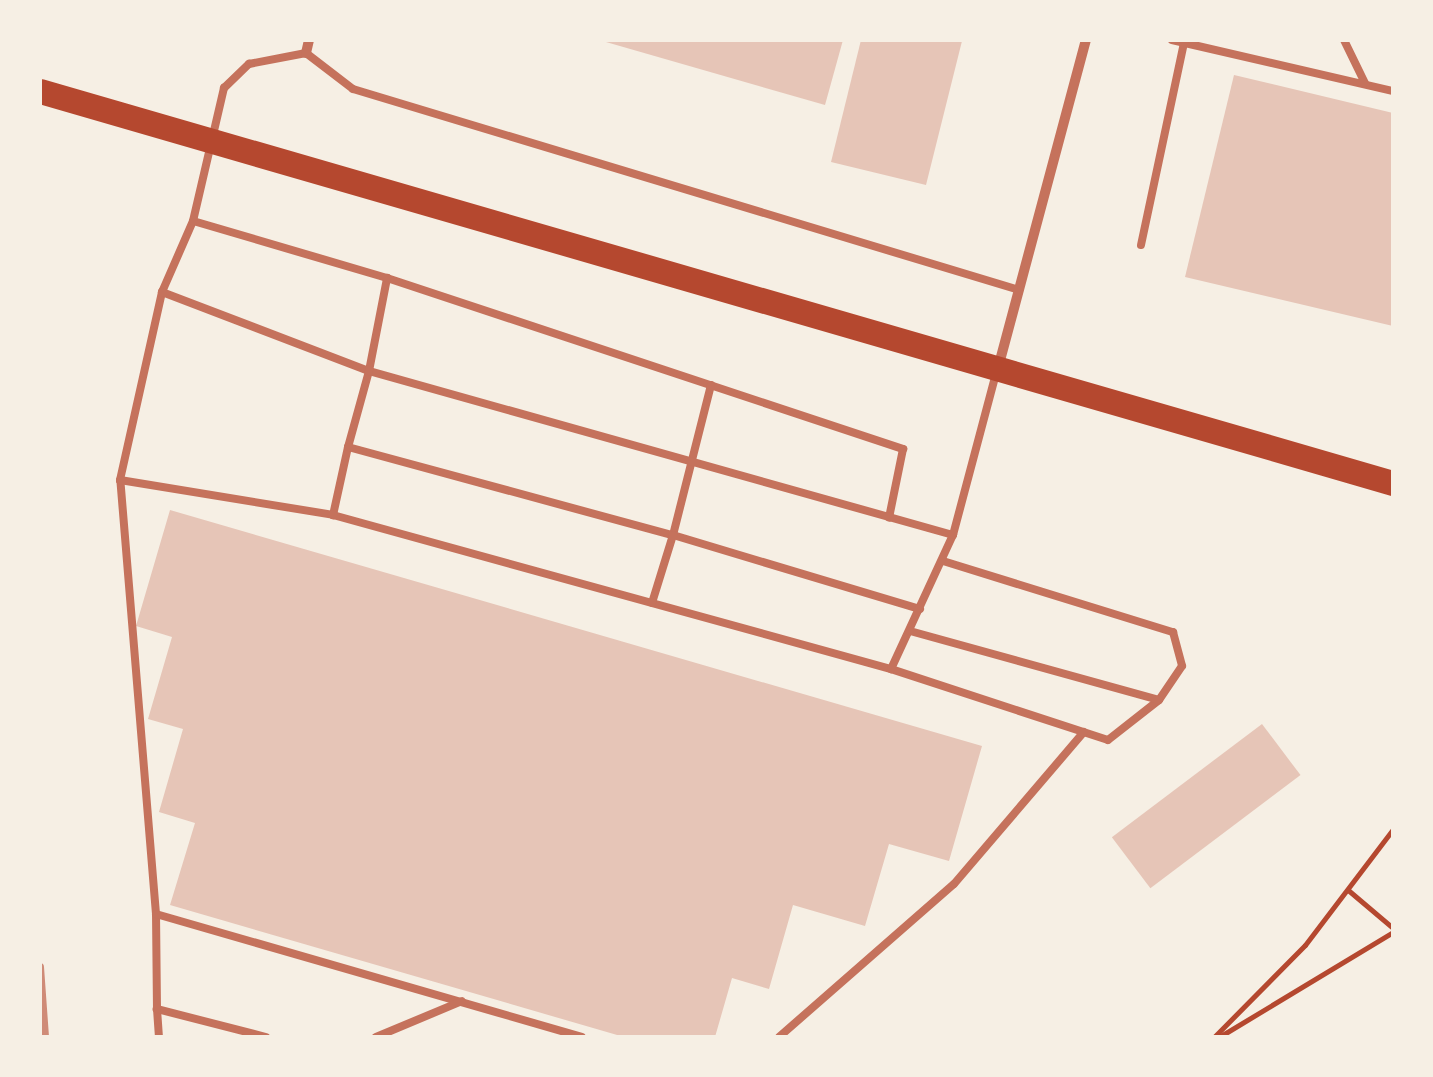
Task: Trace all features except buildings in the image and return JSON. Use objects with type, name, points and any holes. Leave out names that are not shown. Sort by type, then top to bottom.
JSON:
[{"type":"main road","points":[[40,91],[1393,482]]},
{"type":"street","points":[[306,53],[309,40]]},
{"type":"street","points":[[998,369],[1086,40]]},
{"type":"lane","points":[[1172,40],[1393,91]]},
{"type":"lane","points":[[1344,40],[1364,83]]},
{"type":"lane","points":[[1141,245],[1184,42]]},
{"type":"lane","points":[[159,1037],[156,914],[120,480],[162,292],[192,221],[224,88],[249,64],[306,53],[353,89],[1019,290]]},
{"type":"lane","points":[[192,221],[387,278],[903,449],[889,518]]},
{"type":"lane","points":[[333,515],[387,278]]},
{"type":"lane","points":[[162,292],[369,370],[952,535]]},
{"type":"lane","points":[[891,669],[943,561],[998,369]]},
{"type":"lane","points":[[652,603],[711,385]]},
{"type":"lane","points":[[348,447],[672,535],[920,609]]},
{"type":"lane","points":[[120,480],[333,515],[891,669],[1108,740],[1159,700],[1182,666],[1173,632],[943,561]]},
{"type":"lane","points":[[910,631],[1159,700]]},
{"type":"lane","points":[[779,1037],[954,884],[1084,732]]},
{"type":"lane","points":[[156,914],[582,1037]]},
{"type":"lane","points":[[376,1037],[462,1001]]},
{"type":"lane","points":[[157,1009],[266,1037]]},
{"type":"path","points":[[1217,1037],[1306,945],[1393,829]]},
{"type":"path","points":[[1217,1037],[1393,930],[1348,890]]},
{"type":"railway","points":[[40,967],[45,1037]]}]
